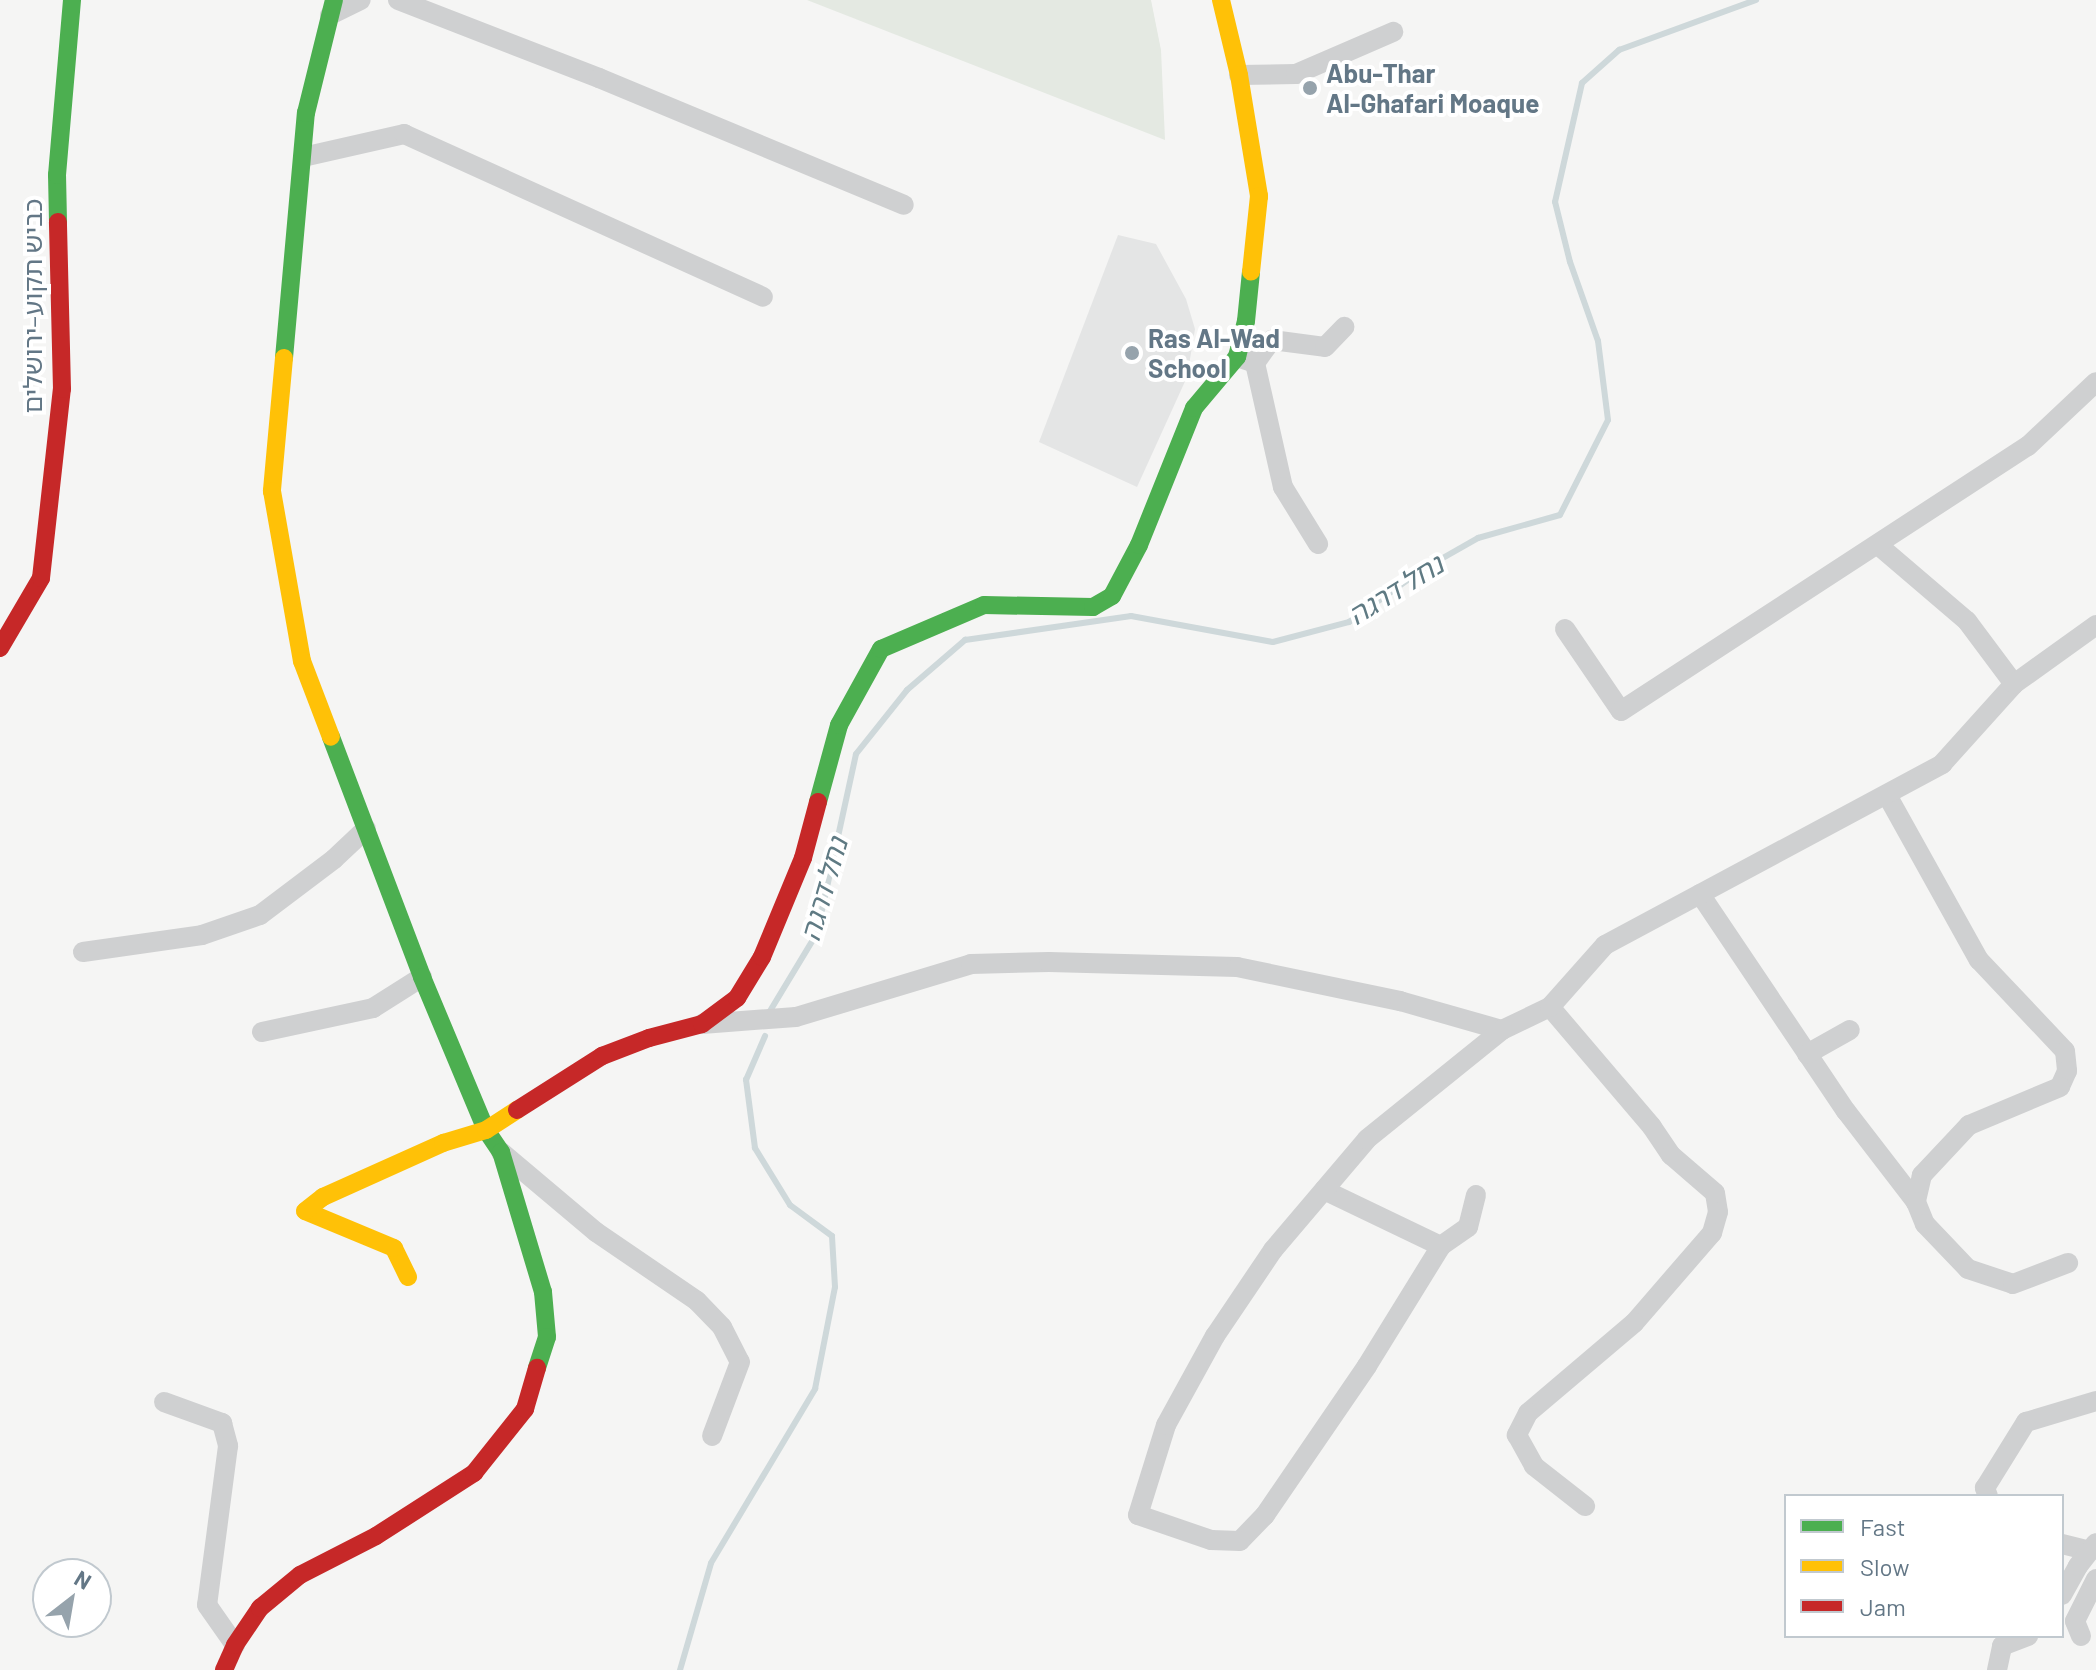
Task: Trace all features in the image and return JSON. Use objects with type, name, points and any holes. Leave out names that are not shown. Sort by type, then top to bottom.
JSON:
[{"type":"street","name":"כביש תקוע–ירושלים","points":[[0,648],[41,578],[62,389],[57,175],[72,0]]},
{"type":"street","points":[[361,0],[332,8],[306,113],[272,491],[302,661],[422,977],[486,1130],[501,1152],[596,1232],[697,1301],[722,1327],[740,1362],[712,1436]]},
{"type":"street","points":[[398,0],[599,78],[904,205]]},
{"type":"street","points":[[1221,0],[1239,75],[1259,196],[1246,321],[1246,360],[1283,487],[1318,544]]},
{"type":"street","points":[[1239,75],[1296,74],[1393,32]]},
{"type":"street","points":[[303,157],[404,134],[763,297]]},
{"type":"street","points":[[702,1024],[737,998],[762,957],[803,858],[839,725],[881,649],[984,605],[1093,607],[1112,596],[1139,545],[1194,408],[1272,340],[1325,347],[1344,327]]},
{"type":"street","points":[[1565,629],[1621,711],[2028,446],[2096,382]]},
{"type":"street","points":[[1878,545],[1967,621],[2014,684]]},
{"type":"street","points":[[1476,1195],[1468,1227],[1441,1246],[1359,1379],[1265,1515],[1240,1541],[1211,1540],[1138,1515],[1166,1425],[1215,1336],[1273,1250],[1367,1139],[1502,1030],[1550,1007],[1605,945],[1942,764],[2014,684],[2096,625]]},
{"type":"street","points":[[1887,795],[1979,960],[2065,1051],[2067,1071],[2060,1087],[1969,1125],[1922,1175],[1916,1202]]},
{"type":"street","points":[[83,952],[202,935],[260,915],[334,859],[366,829]]},
{"type":"street","points":[[1700,894],[1846,1111],[1916,1202],[1925,1224],[1968,1269],[2013,1284],[2068,1263]]},
{"type":"street","points":[[408,1277],[394,1248],[305,1211],[323,1197],[443,1143],[486,1130],[602,1056],[649,1038],[702,1024],[796,1017],[971,964],[1049,962],[1237,967],[1400,1001],[1502,1030]]},
{"type":"street","points":[[262,1032],[373,1008],[422,977]]},
{"type":"street","points":[[1550,1007],[1652,1127],[1671,1155],[1715,1193],[1718,1212],[1712,1233],[1634,1323],[1528,1413],[1517,1435],[1534,1466],[1585,1506]]},
{"type":"street","points":[[1807,1054],[1850,1030]]},
{"type":"street","points":[[224,1670],[235,1645],[260,1608],[300,1575],[376,1536],[474,1473],[525,1409],[547,1337],[543,1292],[501,1152]]},
{"type":"street","points":[[1324,1190],[1441,1246]]},
{"type":"street","points":[[1987,1494],[1985,1488],[2026,1422],[2096,1401]]},
{"type":"street","points":[[164,1402],[222,1423],[228,1446],[207,1605],[235,1645]]},
{"type":"street","points":[[2064,1544],[2093,1547],[2064,1592]]},
{"type":"street","points":[[2081,1636],[2075,1621],[2096,1579]]},
{"type":"street","points":[[1997,1670],[2002,1646],[2023,1638]]},
{"type":"shaded area","points":[[807,0],[1151,0],[1161,50],[1165,140]]},
{"type":"shaded area","name":"Ras Al-Wad School","points":[[1118,235],[1156,244],[1186,299],[1195,329],[1187,377],[1137,487],[1039,442]]},
{"type":"waterway","name":"נחל דרגה","points":[[770,1011],[817,933],[856,754],[907,690],[965,640],[1131,616],[1273,642],[1349,622],[1420,571],[1478,538],[1560,515],[1608,420],[1598,341],[1570,262],[1555,202],[1582,83],[1619,50],[1756,0]]},
{"type":"waterway","name":"נחל דרגה","points":[[680,1670],[711,1563],[815,1389],[835,1287],[832,1236],[790,1205],[755,1148],[746,1080],[765,1036]]},
{"type":"traffic: fast","points":[[58,222],[57,175],[72,0]]},
{"type":"traffic: fast","points":[[284,358],[306,113],[334,0]]},
{"type":"traffic: fast","points":[[818,802],[839,725],[881,649],[984,605],[1093,607],[1112,596],[1139,545],[1194,408],[1237,357],[1246,321],[1251,272]]},
{"type":"traffic: fast","points":[[331,737],[422,977],[486,1130],[501,1152],[543,1292],[547,1337],[537,1368]]},
{"type":"traffic: slow","points":[[1221,0],[1239,75],[1259,196],[1251,272]]},
{"type":"traffic: slow","points":[[284,358],[272,491],[302,661],[331,737]]},
{"type":"traffic: slow","points":[[408,1277],[394,1248],[305,1211],[323,1197],[443,1143],[486,1130],[517,1110]]},
{"type":"traffic: jam","points":[[0,648],[41,578],[62,389],[58,222]]},
{"type":"traffic: jam","points":[[517,1110],[602,1056],[649,1038],[702,1024],[737,998],[762,957],[803,858],[818,802]]},
{"type":"traffic: jam","points":[[224,1670],[235,1645],[260,1608],[300,1575],[376,1536],[474,1473],[525,1409],[537,1368]]},
{"type":"place","name":"Abu-Thar Al-Ghafari Moaque","points":[[1310,88]]},
{"type":"place","name":"Ras Al-Wad School","points":[[1132,353]]}]
